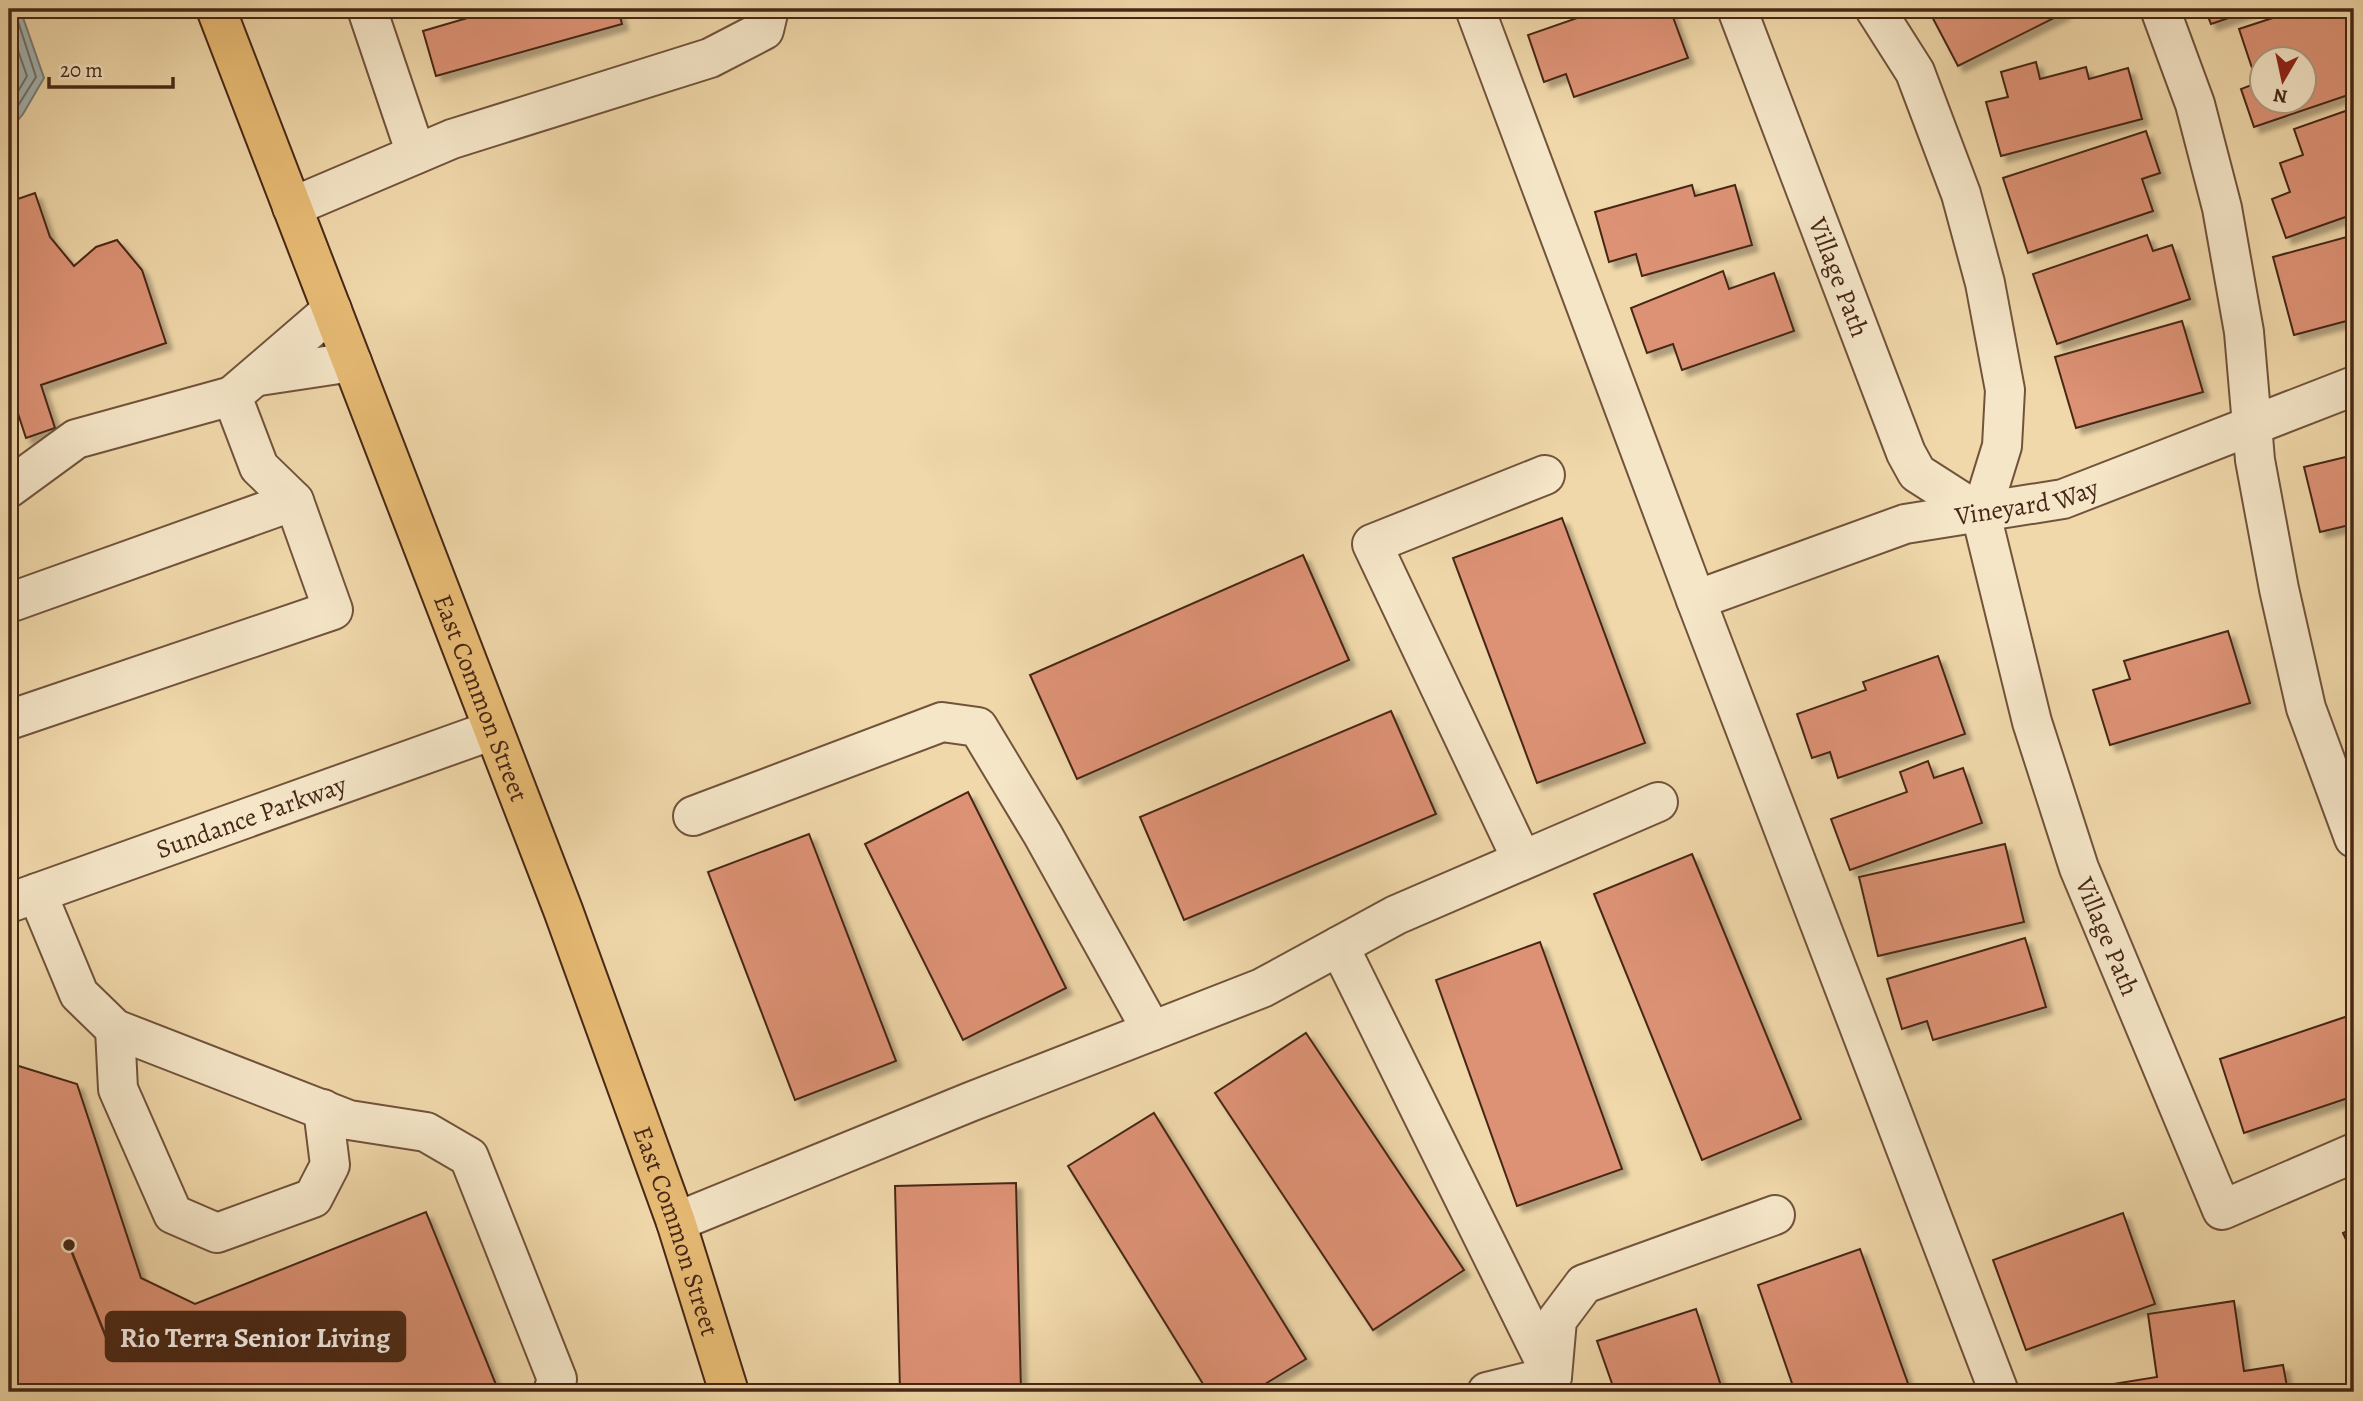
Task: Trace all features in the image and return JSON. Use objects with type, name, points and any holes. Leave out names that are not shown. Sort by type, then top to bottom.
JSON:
[{"type":"main road","name":"East Common Street","points":[[216,9],[563,910],[676,1222],[729,1392]]},
{"type":"street","points":[[368,9],[416,154]]},
{"type":"street","points":[[292,207],[452,139],[710,58],[764,30],[769,9]]},
{"type":"street","points":[[1475,9],[1696,600],[1999,1392]]},
{"type":"street","name":"Village Path","points":[[1737,9],[1906,453],[1917,473],[1981,514],[2032,722],[2079,868],[2222,1210],[2354,1153]]},
{"type":"street","points":[[1875,9],[1915,72],[1961,194],[1985,283],[2005,390],[2002,446],[1981,514]]},
{"type":"street","points":[[2160,9],[2195,104],[2222,208],[2244,332],[2255,460],[2279,589],[2306,708],[2354,838]]},
{"type":"street","points":[[245,386],[332,310]]},
{"type":"street","points":[[9,488],[76,439],[245,386],[352,362]]},
{"type":"street","points":[[9,720],[333,610],[294,501],[258,467],[245,386]]},
{"type":"street","name":"Vineyard Way","points":[[1696,600],[1905,524],[2063,499],[2354,386]]},
{"type":"street","points":[[1522,860],[1372,544],[1545,475]]},
{"type":"street","points":[[9,603],[294,501]]},
{"type":"street","points":[[693,816],[942,722],[978,727],[1043,835],[1152,1031]]},
{"type":"street","name":"Sundance Parkway","points":[[23,898],[493,730]]},
{"type":"street","points":[[676,1222],[1262,988],[1396,915],[1658,802]]},
{"type":"street","points":[[23,898],[79,994],[115,1030],[349,1120],[426,1132],[469,1157],[557,1379],[553,1392]]},
{"type":"street","points":[[1339,946],[1553,1384]]},
{"type":"street","points":[[115,1030],[118,1089],[173,1214],[218,1233],[313,1198],[330,1165],[323,1109]]},
{"type":"street","points":[[1553,1384],[1557,1320],[1584,1284],[1775,1214]]},
{"type":"street","points":[[1487,1392],[1553,1384]]},
{"type":"water","points":[[9,9],[20,9],[44,78],[23,114],[9,131]]},
{"type":"building","points":[[498,9],[618,9],[622,24],[436,76],[423,31]]},
{"type":"building","points":[[1603,9],[1670,9],[1688,58],[1574,97],[1566,74],[1544,82],[1528,35]]},
{"type":"building","points":[[1928,9],[2062,9],[2064,13],[1958,66]]},
{"type":"building","points":[[2205,9],[2255,9],[2211,24]]},
{"type":"building","points":[[2300,9],[2354,9],[2354,93],[2318,105],[2318,46],[2248,46],[2248,56],[2239,29]]},
{"type":"building","points":[[2036,62],[2040,79],[2086,67],[2089,79],[2128,68],[2142,119],[2001,156],[1986,102],[2008,97],[2001,72]]},
{"type":"building","points":[[2248,86],[2248,109],[2241,89]]},
{"type":"building","points":[[2354,108],[2354,214],[2286,238],[2272,199],[2290,192],[2280,163],[2303,155],[2294,129]]},
{"type":"building","points":[[2250,116],[2286,116],[2254,127]]},
{"type":"building","points":[[2146,131],[2160,173],[2142,179],[2153,211],[2028,253],[2003,178]]},
{"type":"building","points":[[1692,185],[1695,196],[1735,185],[1752,245],[1642,276],[1636,254],[1609,262],[1595,212]]},
{"type":"building","points":[[35,193],[50,237],[74,266],[96,247],[117,240],[142,270],[166,343],[41,385],[55,428],[26,438],[9,386],[9,202]]},
{"type":"building","points":[[2147,235],[2153,251],[2172,245],[2190,299],[2057,344],[2033,274]]},
{"type":"building","points":[[2354,235],[2354,319],[2294,335],[2273,257]]},
{"type":"building","points":[[1723,271],[1729,289],[1774,273],[1794,331],[1682,370],[1673,344],[1647,353],[1631,308]]},
{"type":"building","points":[[2182,321],[2203,392],[2076,428],[2055,357]]},
{"type":"building","points":[[2354,455],[2354,524],[2320,532],[2304,467]]},
{"type":"building","points":[[1562,518],[1645,743],[1537,783],[1453,558]]},
{"type":"building","points":[[1303,555],[1349,660],[1077,779],[1030,675]]},
{"type":"building","points":[[2228,631],[2250,703],[2110,745],[2093,690],[2130,679],[2124,661]]},
{"type":"building","points":[[1938,656],[1965,734],[1838,778],[1830,752],[1812,758],[1797,714],[1866,690],[1863,682]]},
{"type":"building","points":[[1391,711],[1436,814],[1184,920],[1140,817]]},
{"type":"building","points":[[1928,761],[1934,778],[1963,768],[1982,823],[1850,870],[1831,819],[1907,792],[1900,772]]},
{"type":"building","points":[[968,792],[1066,988],[963,1040],[865,844]]},
{"type":"building","points":[[809,834],[896,1061],[795,1100],[708,872]]},
{"type":"building","points":[[2005,844],[2024,922],[1878,956],[1859,877]]},
{"type":"building","points":[[1692,854],[1801,1119],[1702,1160],[1594,894]]},
{"type":"building","points":[[2025,938],[2046,1007],[1933,1040],[1927,1021],[1902,1029],[1887,979]]},
{"type":"building","points":[[1540,942],[1622,1169],[1517,1206],[1436,980]]},
{"type":"building","points":[[2354,1014],[2354,1096],[2244,1133],[2220,1059]]},
{"type":"building","points":[[1306,1033],[1464,1270],[1373,1330],[1215,1093]]},
{"type":"building","points":[[9,1063],[77,1084],[141,1278],[195,1304],[426,1212],[499,1392],[9,1392]]},
{"type":"building","points":[[1154,1113],[1306,1359],[1252,1392],[1208,1392],[1068,1166]]},
{"type":"building","points":[[1016,1183],[1021,1392],[900,1392],[895,1186]]},
{"type":"building","points":[[2123,1213],[2155,1304],[2026,1350],[1993,1260]]},
{"type":"building","points":[[2354,1228],[2354,1257],[2343,1233]]},
{"type":"building","points":[[1860,1249],[1911,1392],[1795,1392],[1758,1285]]},
{"type":"building","points":[[2234,1301],[2244,1371],[2283,1365],[2288,1392],[2114,1392],[2113,1384],[2157,1377],[2148,1314]]},
{"type":"building","points":[[1696,1309],[1723,1392],[1615,1392],[1597,1341]]},
{"type":"place","name":"Rio Terra Senior Living","points":[[69,1245]]}]
